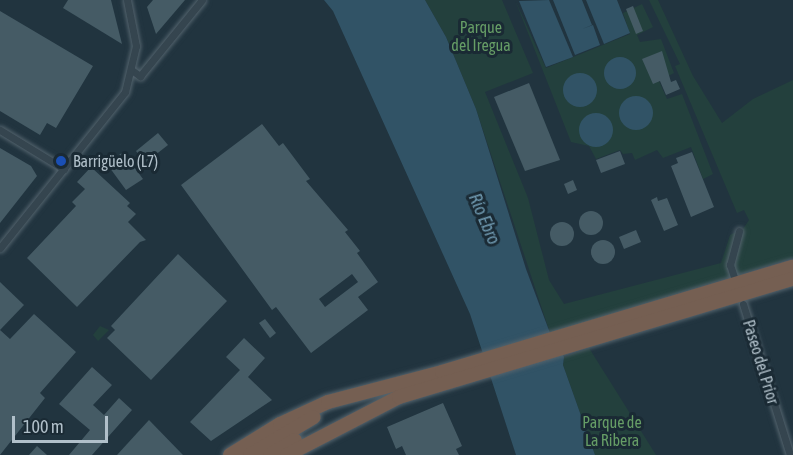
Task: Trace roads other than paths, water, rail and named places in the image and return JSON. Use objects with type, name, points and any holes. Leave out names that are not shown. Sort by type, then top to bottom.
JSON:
[{"type":"highway","points":[[606,329],[793,267]]},
{"type":"highway","points":[[230,455],[301,414],[353,397],[444,377],[606,329],[793,279]]},
{"type":"highway","points":[[287,455],[380,405],[444,377]]},
{"type":"highway","points":[[260,453],[353,397]]},
{"type":"highway","points":[[260,453],[345,415],[380,405]]},
{"type":"street","points":[[0,248],[117,104],[133,71],[136,46],[127,0]]},
{"type":"street","points":[[133,71],[140,76],[201,0]]},
{"type":"street","points":[[0,130],[64,169]]},
{"type":"street","points":[[734,276],[730,265],[740,231]]},
{"type":"street","name":"Paseo del Prior","points":[[743,304],[790,455]]},
{"type":"water","name":"Río Ebro","points":[[324,0],[425,0],[446,37],[476,109],[526,269],[550,333],[564,357],[563,365],[595,455],[516,455],[470,314],[333,11]]},
{"type":"water","points":[[549,0],[573,57],[546,67],[519,1]]},
{"type":"water","points":[[553,0],[582,0],[592,25],[582,29],[593,25],[600,45],[575,55]]},
{"type":"water","points":[[586,0],[617,0],[630,33],[604,44]]},
{"type":"water","points":[[620,57],[632,61],[636,73],[632,85],[620,89],[608,85],[604,73],[608,61]]},
{"type":"water","points":[[580,73],[592,78],[597,90],[592,102],[580,107],[568,102],[563,90],[568,78]]},
{"type":"water","points":[[636,96],[648,101],[653,113],[648,125],[636,130],[624,125],[619,113],[624,101]]},
{"type":"water","points":[[596,113],[608,118],[613,130],[608,142],[596,147],[584,142],[579,130],[584,118]]},
{"type":"place","name":"Barrigüelo (L7)","points":[[61,161]]},
{"type":"park label","name":"Parque del Iregua","points":[[481,36]]},
{"type":"park label","name":"Parque de La Ribera","points":[[612,431]]}]
